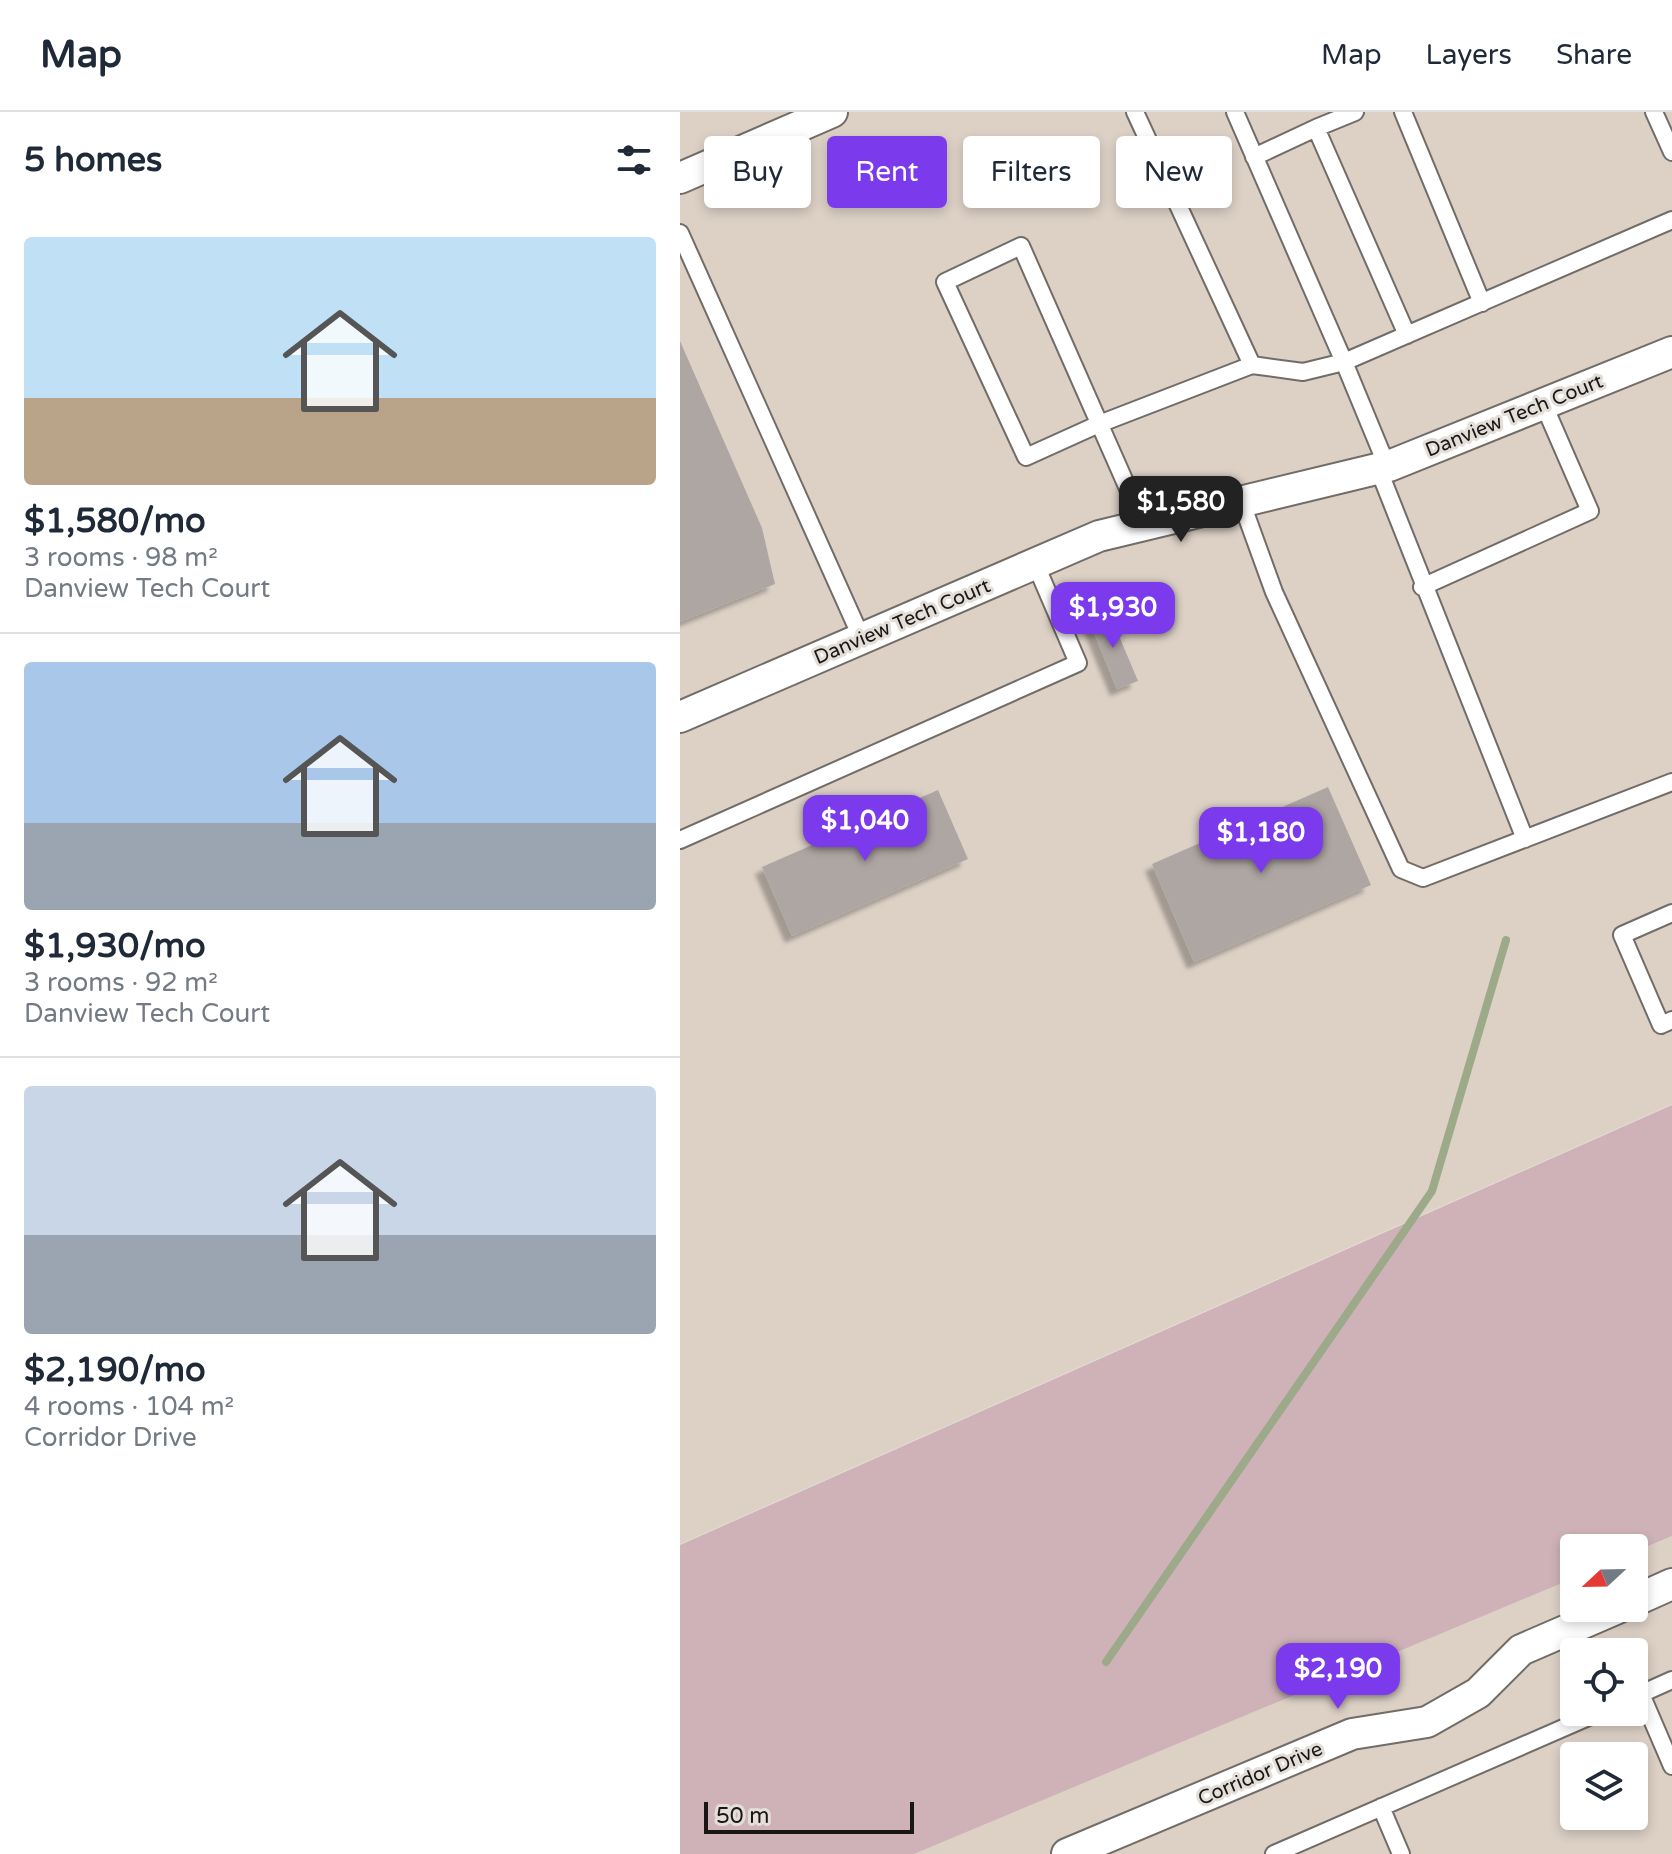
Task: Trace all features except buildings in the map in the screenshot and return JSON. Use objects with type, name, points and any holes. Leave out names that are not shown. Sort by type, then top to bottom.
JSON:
[{"type":"street","points":[[680,178],[832,112]]},
{"type":"street","name":"Danview Tech Court","points":[[680,717],[1099,536],[1382,467],[1672,352]]},
{"type":"street","points":[[1648,1595],[1672,1584]]},
{"type":"street","name":"Corridor Drive","points":[[1067,1854],[1352,1734],[1427,1722],[1478,1693],[1521,1650],[1586,1622]]},
{"type":"lane","points":[[1135,112],[1252,365]]},
{"type":"lane","points":[[1235,112],[1344,362],[1422,587],[1525,839]]},
{"type":"lane","points":[[1254,157],[1355,112]]},
{"type":"lane","points":[[1403,112],[1482,303]]},
{"type":"lane","points":[[1654,112],[1672,152]]},
{"type":"lane","points":[[1316,128],[1407,335]]},
{"type":"lane","points":[[1144,525],[1099,424],[1021,246],[945,282],[1026,457],[1099,424],[1252,365],[1303,372],[1344,362],[1672,220]]},
{"type":"lane","points":[[680,233],[862,639]]},
{"type":"lane","points":[[1422,587],[1590,511],[1543,403]]},
{"type":"lane","points":[[1241,501],[1274,592],[1401,869],[1423,878],[1672,782]]},
{"type":"lane","points":[[680,840],[1078,663],[1035,563]]},
{"type":"lane","points":[[1672,913],[1622,935],[1661,1025],[1672,1020]]},
{"type":"lane","points":[[1648,1691],[1672,1680]]},
{"type":"lane","points":[[1648,1717],[1672,1766]]},
{"type":"lane","points":[[1274,1854],[1568,1726]]},
{"type":"lane","points":[[1381,1807],[1401,1854]]},
{"type":"shaded area","points":[[680,112],[1672,112],[1672,1104],[680,1544]]},
{"type":"shaded area","points":[[1672,1105],[1672,1536],[1648,1546],[1648,1534],[1560,1534],[1560,1584],[914,1854],[680,1854],[680,1545]]},
{"type":"shaded area","points":[[1672,1536],[1672,1854],[914,1854],[1560,1584],[1560,1622],[1648,1622],[1648,1546]]},
{"type":"waterway","points":[[1106,1662],[1432,1191],[1506,940]]}]
